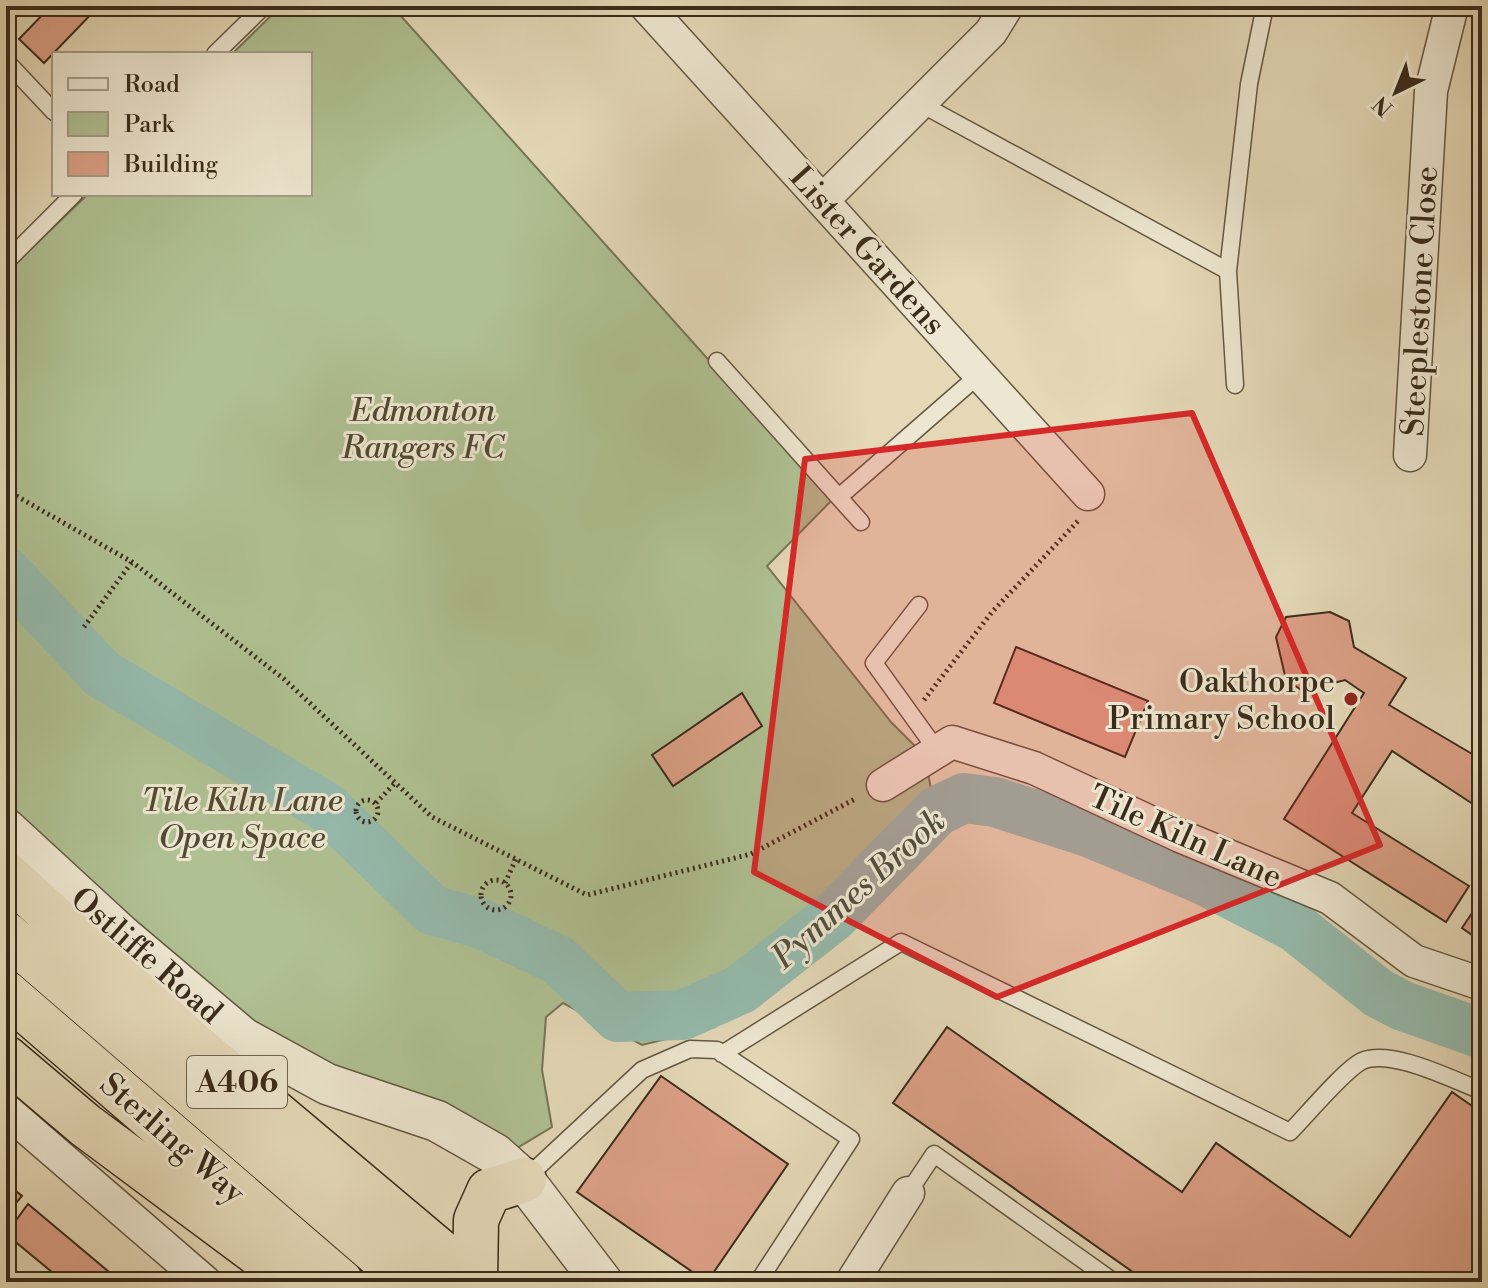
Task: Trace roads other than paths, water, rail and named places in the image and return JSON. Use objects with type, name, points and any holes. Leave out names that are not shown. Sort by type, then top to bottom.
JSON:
[{"type":"highway","name":"A406","points":[[6,874],[193,1044],[475,1282]]},
{"type":"highway","name":"Sterling Way","points":[[6,934],[410,1282]]},
{"type":"highway","name":"Sterling Way","points":[[6,993],[341,1282]]},
{"type":"highway","points":[[6,1058],[85,1125],[296,1282]]},
{"type":"highway","points":[[475,1282],[476,1220],[489,1191],[524,1180]]},
{"type":"street","name":"Lister Gardens","points":[[646,6],[1088,494]]},
{"type":"street","points":[[823,200],[991,32],[1007,6]]},
{"type":"street","name":"Steeplestone Close","points":[[1410,455],[1431,91],[1452,6]]},
{"type":"street","name":"Tile Kiln Lane","points":[[936,749],[952,742],[1034,768],[1180,836],[1330,898],[1414,961],[1482,984]]},
{"type":"street","points":[[883,785],[936,749]]},
{"type":"street","name":"Ostliffe Road","points":[[6,829],[121,935],[243,1038],[327,1084],[437,1121],[466,1135],[524,1180],[602,1282]]},
{"type":"street","points":[[6,1110],[205,1282]]},
{"type":"street","points":[[852,1282],[908,1193]]},
{"type":"lane","points":[[217,52],[264,6]]},
{"type":"lane","points":[[1235,385],[1228,271],[1249,84],[1265,6]]},
{"type":"lane","points":[[6,61],[52,110]]},
{"type":"lane","points":[[921,104],[1228,271]]},
{"type":"lane","points":[[6,262],[72,196]]},
{"type":"lane","points":[[717,361],[861,522]]},
{"type":"lane","points":[[839,497],[980,374]]},
{"type":"lane","points":[[919,605],[874,663],[936,749]]},
{"type":"lane","points":[[722,1054],[901,942],[1290,1132],[1360,1062],[1378,1058],[1404,1061],[1482,1091]]},
{"type":"lane","points":[[524,1180],[642,1070],[690,1049],[722,1054],[851,1139],[758,1282]]},
{"type":"lane","points":[[908,1193],[934,1154],[1114,1282]]},
{"type":"waterway","name":"Pymmes Brook","points":[[6,572],[102,674],[326,807],[432,910],[482,924],[558,960],[618,1017],[683,1015],[741,989],[834,916],[937,811],[964,798],[995,802],[1088,832],[1204,880],[1295,927],[1378,993],[1403,1006],[1482,1034]]},
{"type":"place","name":"Oakthorpe Primary School","points":[[1351,699]]},
{"type":"park label","name":"Edmonton Rangers FC","points":[[423,428]]},
{"type":"park label","name":"Tile Kiln Lane Open Space","points":[[242,818]]}]
